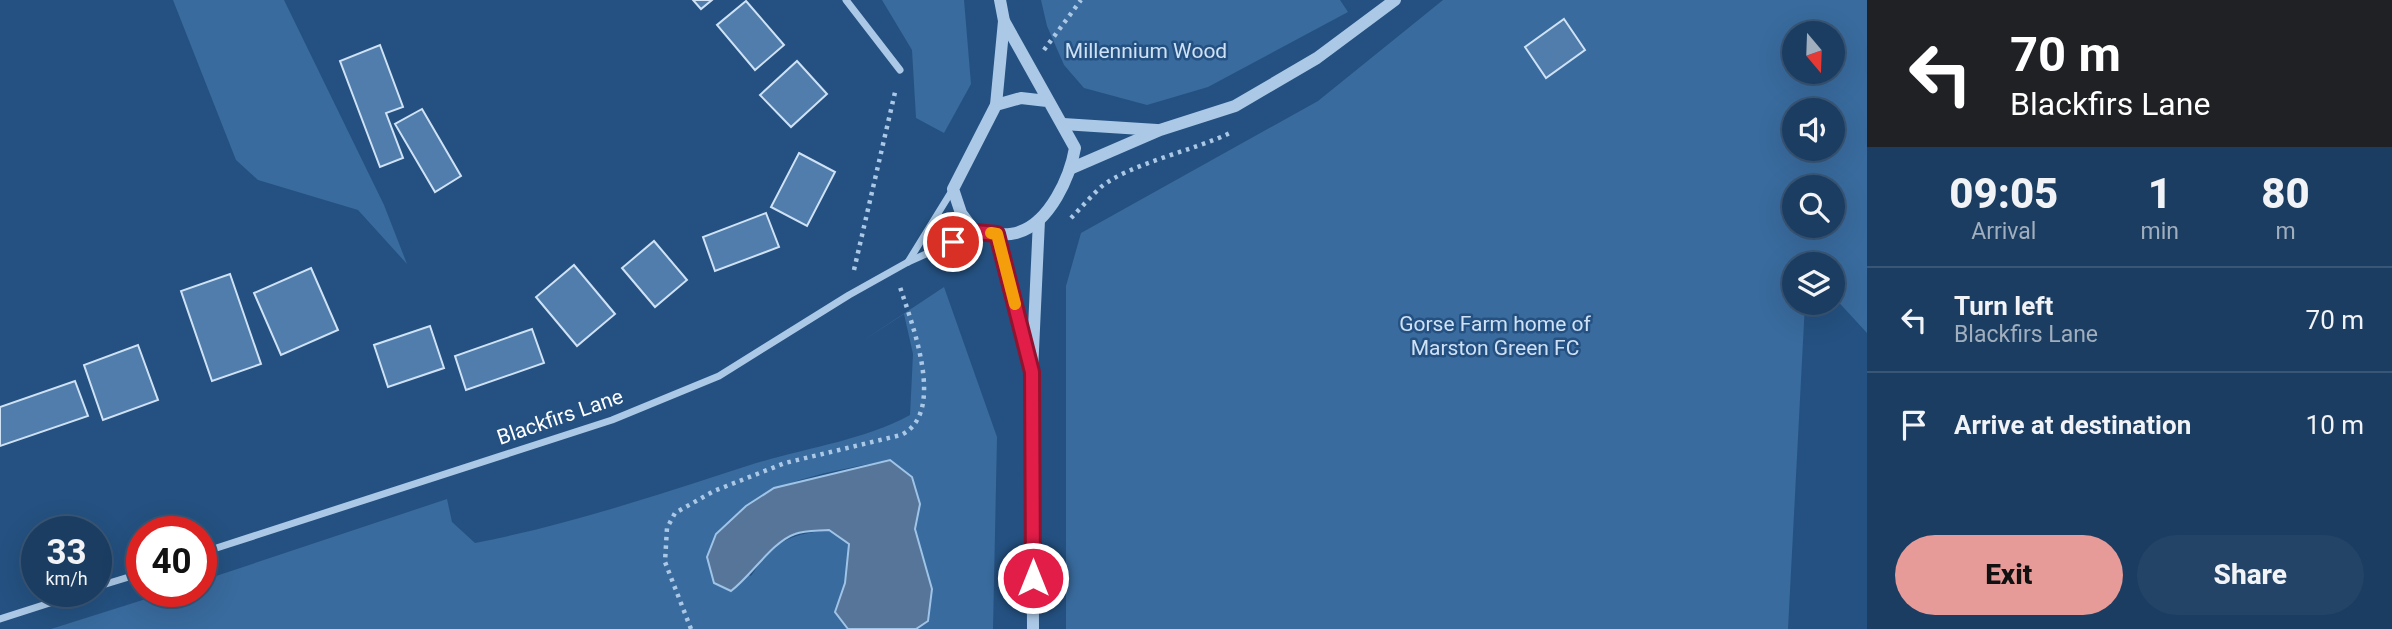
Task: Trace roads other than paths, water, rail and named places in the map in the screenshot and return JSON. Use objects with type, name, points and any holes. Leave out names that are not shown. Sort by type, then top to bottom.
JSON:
[{"type":"street","points":[[846,0],[900,70]]},
{"type":"street","points":[[1000,0],[1004,21],[996,105],[953,188],[961,213],[975,232],[997,234],[1019,233],[1039,220],[1072,168],[1075,148],[1004,21]]},
{"type":"street","points":[[1072,168],[1160,130],[1234,106],[1317,58],[1395,0]]},
{"type":"street","points":[[996,105],[1021,98],[1047,102]]},
{"type":"street","points":[[1063,124],[1160,130]]},
{"type":"street","name":"Blackfirs Lane","points":[[908,262],[953,188]]},
{"type":"street","points":[[1033,629],[1032,372],[1039,220]]},
{"type":"street","name":"Blackfirs Lane","points":[[217,548],[624,415],[719,376],[849,295],[908,262],[975,232]]},
{"type":"street","points":[[997,234],[1032,372]]},
{"type":"street","points":[[0,619],[37,607]]},
{"type":"park label","name":"Millennium Wood","points":[[1146,51]]},
{"type":"park label","name":"Gorse Farm home of Marston Green FC","points":[[1495,336]]}]
